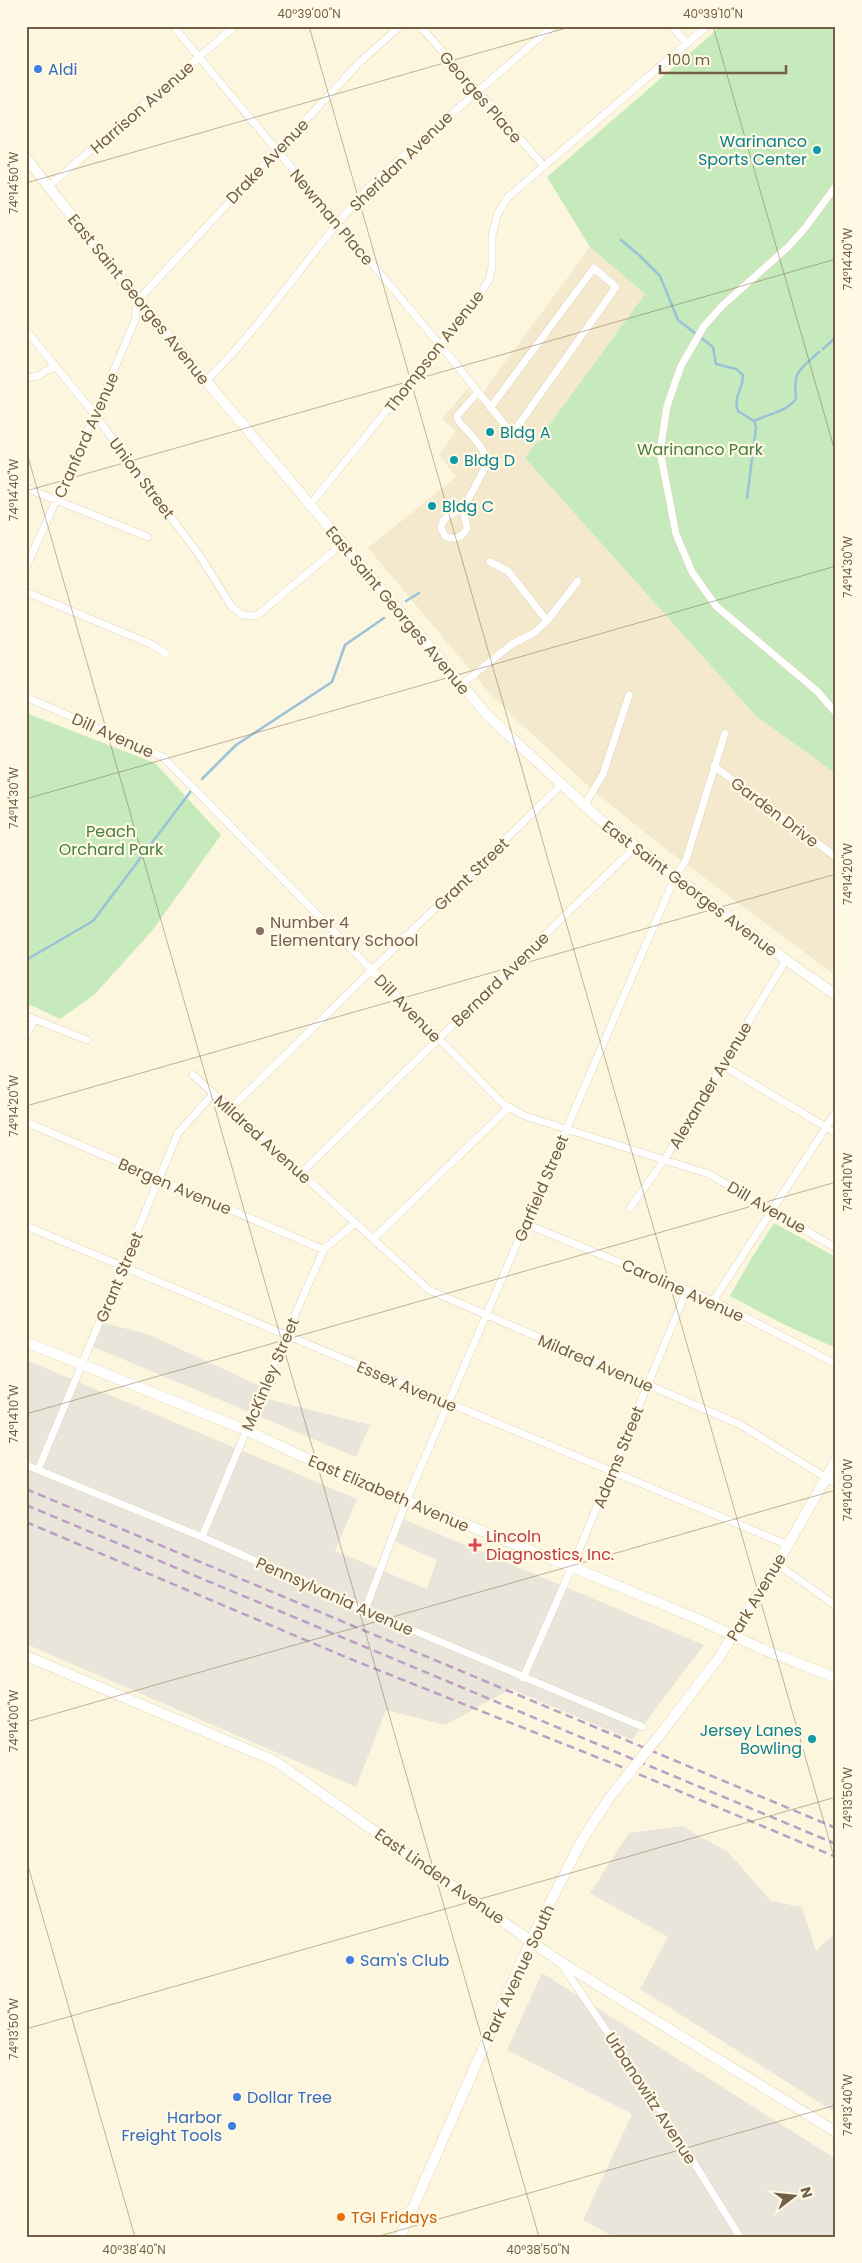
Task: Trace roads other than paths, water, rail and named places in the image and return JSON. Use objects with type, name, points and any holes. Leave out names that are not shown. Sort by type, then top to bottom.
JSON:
[{"type":"street","name":"Newman Place","points":[[172,26],[440,345],[490,408],[512,434],[616,287],[594,268],[490,408]]},
{"type":"street","name":"Harrison Avenue","points":[[49,186],[235,26]]},
{"type":"street","name":"Drake Avenue","points":[[138,300],[359,63],[400,26]]},
{"type":"street","name":"Georges Place","points":[[420,26],[476,92],[544,166]]},
{"type":"street","name":"Sheridan Avenue","points":[[206,381],[248,336],[355,201],[380,176],[553,26]]},
{"type":"street","points":[[672,26],[687,44]]},
{"type":"street","name":"Thompson Avenue","points":[[310,506],[475,302],[489,280],[492,267],[492,235],[498,213],[508,196],[707,26]]},
{"type":"street","name":"East Saint Georges Avenue","points":[[26,158],[138,300],[488,716],[584,806],[635,847],[674,878],[836,995]]},
{"type":"street","points":[[836,186],[789,246],[723,305],[704,326],[681,366],[666,406],[660,451],[676,534],[692,572],[716,606],[817,691],[836,713]]},
{"type":"street","name":"Cranford Avenue","points":[[26,567],[95,415],[135,320],[138,300]]},
{"type":"street","name":"Union Street","points":[[26,330],[95,415],[200,556],[236,612],[242,615],[254,616],[260,614],[342,544]]},
{"type":"street","points":[[26,378],[38,376],[54,366]]},
{"type":"street","points":[[463,509],[467,528],[465,532],[457,538],[447,537],[442,532],[443,521],[449,515],[463,509],[486,466],[487,459],[484,451],[459,422],[457,416],[478,392]]},
{"type":"street","points":[[26,488],[148,537]]},
{"type":"street","points":[[490,562],[508,570],[547,621]]},
{"type":"street","points":[[461,686],[512,644],[534,633],[547,621],[578,581]]},
{"type":"street","points":[[26,592],[153,645],[166,654]]},
{"type":"street","points":[[584,806],[603,774],[629,695]]},
{"type":"street","name":"Dill Avenue","points":[[26,697],[162,756],[503,1104],[525,1116],[709,1174],[836,1248]]},
{"type":"street","name":"Garfield Street","points":[[365,1610],[406,1502],[674,878],[686,860],[725,733]]},
{"type":"street","name":"Garden Drive","points":[[714,766],[836,857]]},
{"type":"street","name":"Grant Street","points":[[230,1109],[562,786]]},
{"type":"street","name":"Bernard Avenue","points":[[301,1173],[635,847]]},
{"type":"street","name":"Alexander Avenue","points":[[630,1208],[665,1159],[786,960]]},
{"type":"street","points":[[26,1016],[87,1040]]},
{"type":"street","points":[[26,1038],[34,1019]]},
{"type":"street","points":[[722,1065],[836,1133]]},
{"type":"street","name":"Mildred Avenue","points":[[193,1075],[429,1290],[741,1425],[836,1484]]},
{"type":"street","name":"Grant Street","points":[[38,1470],[124,1267],[178,1133],[214,1094]]},
{"type":"street","points":[[373,1239],[509,1108]]},
{"type":"street","points":[[713,1300],[836,1112]]},
{"type":"street","name":"Bergen Avenue","points":[[26,1122],[324,1250]]},
{"type":"street","name":"McKinley Street","points":[[202,1537],[286,1335],[324,1250],[356,1223]]},
{"type":"street","name":"Caroline Avenue","points":[[526,1224],[713,1300],[836,1364]]},
{"type":"street","name":"Essex Avenue","points":[[26,1226],[788,1545]]},
{"type":"street","name":"Adams Street","points":[[523,1678],[572,1567],[687,1290]]},
{"type":"street","name":"East Elizabeth Avenue","points":[[26,1342],[246,1430],[406,1502],[572,1567],[762,1649],[836,1678]]},
{"type":"street","name":"Park Avenue","points":[[666,1727],[720,1656],[788,1545],[836,1460]]},
{"type":"street","name":"Pennsylvania Avenue","points":[[26,1465],[202,1537],[365,1610],[643,1727]]},
{"type":"street","points":[[776,1563],[836,1606]]},
{"type":"street","name":"East Linden Avenue","points":[[26,1656],[275,1761],[559,1961],[836,2132]]},
{"type":"street","name":"Park Avenue South","points":[[400,2237],[531,1940],[582,1840],[610,1797],[666,1727]]},
{"type":"street","name":"Urbanowitz Avenue","points":[[559,1961],[674,2130],[740,2237]]},
{"type":"waterway","points":[[621,240],[660,276],[678,320],[713,347],[716,364],[736,369],[743,375],[742,385],[737,396],[738,411],[754,421],[756,428],[747,498]]},
{"type":"waterway","points":[[823,349],[836,337]]},
{"type":"waterway","points":[[754,421],[782,410],[796,399],[795,383],[798,372],[819,352]]},
{"type":"waterway","points":[[406,601],[419,593]]},
{"type":"waterway","points":[[202,779],[236,745],[332,682],[345,645],[384,618]]},
{"type":"waterway","points":[[26,960],[93,921],[191,791]]},
{"type":"railway","points":[[26,1489],[836,1828]]},
{"type":"railway","points":[[26,1505],[836,1844]]},
{"type":"railway","points":[[26,1522],[348,1658],[624,1768],[836,1857]]},
{"type":"place","name":"Aldi","points":[[38,69]]},
{"type":"place","name":"Warinanco Sports Center","points":[[817,150]]},
{"type":"place","name":"Bldg A","points":[[490,432]]},
{"type":"place","name":"Bldg D","points":[[454,460]]},
{"type":"place","name":"Bldg C","points":[[432,506]]},
{"type":"place","name":"Number 4 Elementary School","points":[[260,931]]},
{"type":"place","name":"Lincoln Diagnostics, Inc.","points":[[475,1545]]},
{"type":"place","name":"Jersey Lanes Bowling","points":[[812,1739]]},
{"type":"place","name":"Sam's Club","points":[[350,1960]]},
{"type":"place","name":"Dollar Tree","points":[[237,2097]]},
{"type":"place","name":"Harbor Freight Tools","points":[[232,2126]]},
{"type":"place","name":"TGI Fridays","points":[[341,2217]]},
{"type":"park label","name":"Warinanco Park","points":[[700,449]]},
{"type":"park label","name":"Peach Orchard Park","points":[[111,840]]}]
